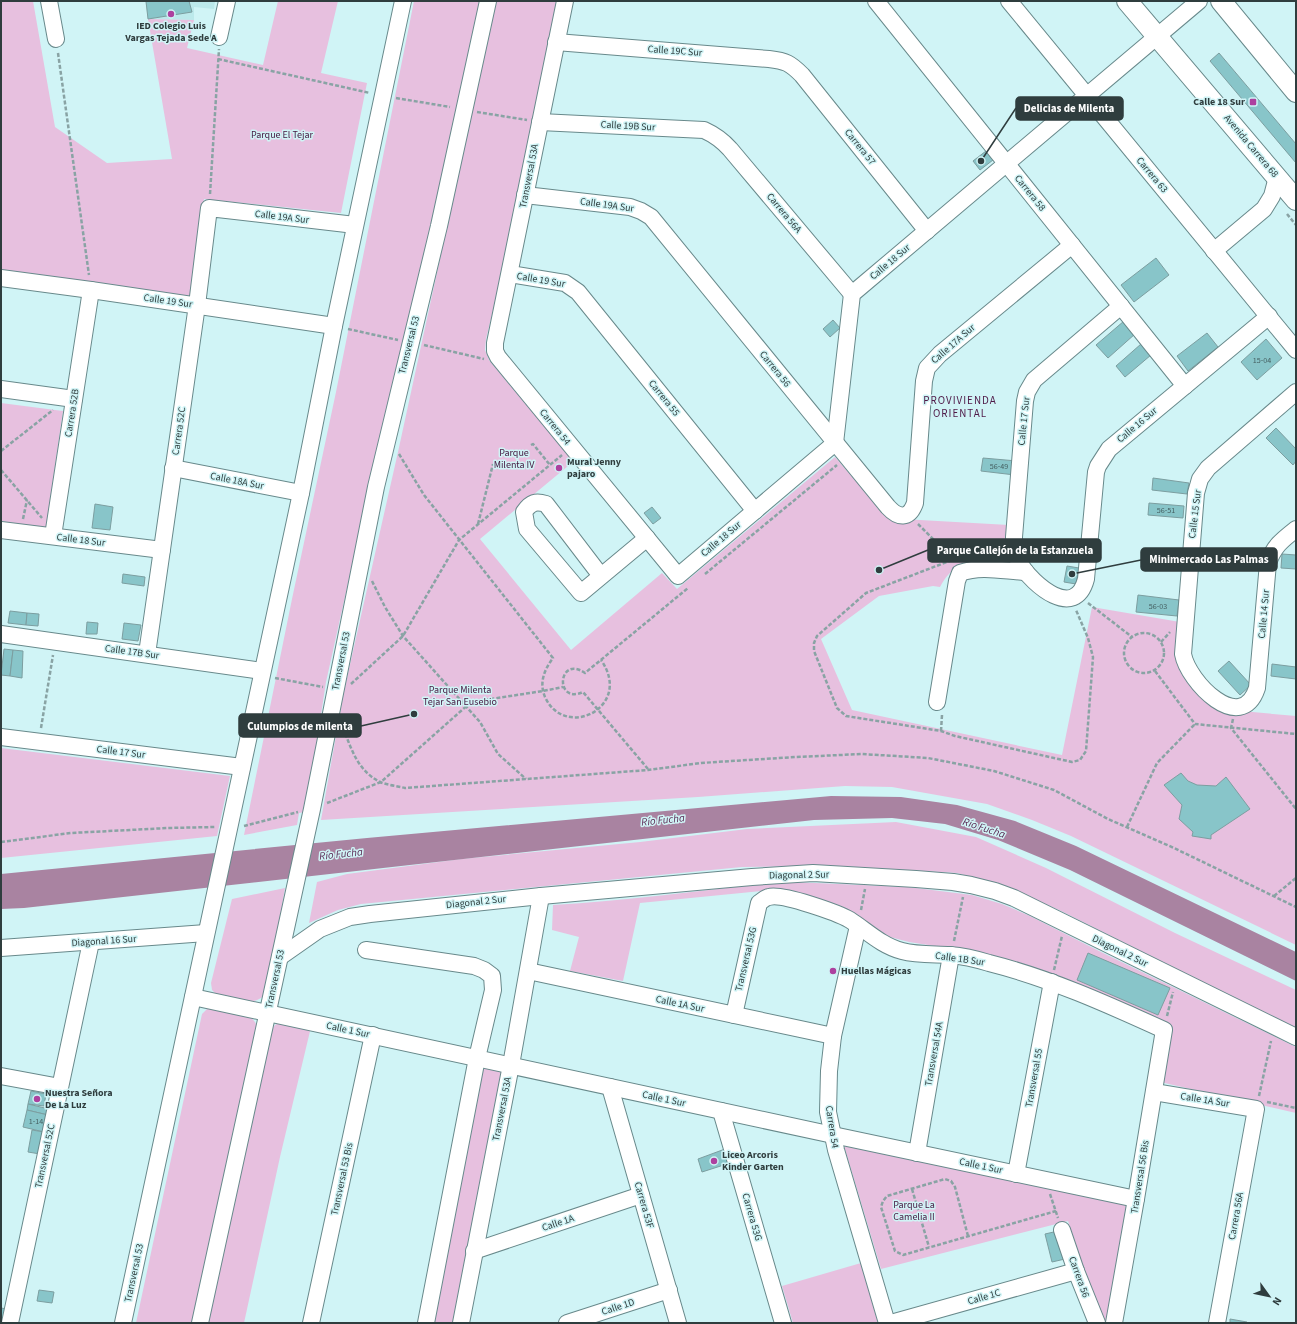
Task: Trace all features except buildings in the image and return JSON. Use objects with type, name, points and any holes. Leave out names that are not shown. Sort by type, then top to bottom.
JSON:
[{"type":"main road","name":"Avenida Carrera 68","points":[[1127,1],[1296,200]]},
{"type":"main road","points":[[1221,1],[1296,92]]},
{"type":"street","points":[[49,1],[56,39]]},
{"type":"street","points":[[219,37],[227,1]]},
{"type":"street","name":"Transversal 53","points":[[123,1323],[301,493],[334,326],[402,1]]},
{"type":"street","name":"Transversal 53","points":[[200,1323],[293,897],[376,487],[440,220],[488,1]]},
{"type":"street","name":"Transversal 53A","points":[[496,351],[495,343],[565,1]]},
{"type":"street","name":"Carrera 58","points":[[876,1],[1185,386]]},
{"type":"street","name":"Carrera 63","points":[[1008,1],[1296,350]]},
{"type":"street","name":"Calle 18 Sur","points":[[852,294],[1199,1]]},
{"type":"street","name":"Calle 19C Sur","points":[[556,42],[769,59],[782,61],[792,65]]},
{"type":"street","name":"Carrera 57","points":[[792,65],[802,75],[927,231]]},
{"type":"street","name":"Calle 19B Sur","points":[[540,122],[704,130],[715,135]]},
{"type":"street","name":"Carrera 56A","points":[[715,135],[730,149],[852,294]]},
{"type":"street","points":[[1214,251],[1264,209],[1272,196],[1277,177]]},
{"type":"street","name":"Calle 19A Sur","points":[[525,195],[630,207],[642,211]]},
{"type":"street","name":"Calle 19A Sur","points":[[209,208],[355,225]]},
{"type":"street","name":"Carrera 52C","points":[[147,654],[197,305],[209,208]]},
{"type":"street","name":"Carrera 56","points":[[642,211],[651,217],[846,457],[894,513],[900,516],[910,512]]},
{"type":"street","name":"Calle 17A Sur","points":[[910,512],[915,503],[924,381],[927,368],[940,354],[1072,245]]},
{"type":"street","name":"Calle 19 Sur","points":[[510,274],[565,283],[571,286]]},
{"type":"street","name":"Calle 19 Sur","points":[[1,278],[197,305],[334,326]]},
{"type":"street","name":"Carrera 55","points":[[571,286],[578,292],[755,511]]},
{"type":"street","name":"Carrera 52B","points":[[54,534],[71,399],[91,290]]},
{"type":"street","points":[[835,443],[852,294]]},
{"type":"street","name":"Calle 17 Sur","points":[[1026,572],[1019,563],[1016,554],[1014,537],[1027,392],[1034,380],[1121,306]]},
{"type":"street","name":"Calle 16 Sur","points":[[1075,596],[1083,588],[1086,579],[1098,466],[1108,449],[1269,316]]},
{"type":"street","name":"Carrera 54","points":[[496,351],[498,357],[678,576]]},
{"type":"street","points":[[1,389],[71,399]]},
{"type":"street","name":"Calle 15 Sur","points":[[1245,705],[1235,707],[1221,703],[1209,695],[1198,683],[1184,662],[1183,654],[1196,493],[1200,479],[1208,468],[1296,392]]},
{"type":"street","name":"Calle 18 Sur","points":[[678,576],[835,443]]},
{"type":"street","name":"Calle 18A Sur","points":[[173,468],[301,493]]},
{"type":"street","points":[[601,576],[546,504],[538,502],[529,505],[524,512],[527,529],[581,593],[647,538]]},
{"type":"street","name":"Calle 14 Sur","points":[[1245,705],[1255,696],[1257,688],[1268,563],[1272,552],[1278,544],[1296,529]]},
{"type":"street","name":"Calle 18 Sur","points":[[1,530],[54,534],[162,550]]},
{"type":"street","points":[[937,702],[956,582],[960,573],[970,569],[981,568],[1026,572],[1034,581],[1049,593],[1060,598],[1075,596]]},
{"type":"street","name":"Calle 17B Sur","points":[[1,634],[147,654],[262,673]]},
{"type":"street","name":"Calle 17 Sur","points":[[1,737],[242,767]]},
{"type":"street","name":"Diagonal 2 Sur","points":[[280,957],[320,929],[350,917],[399,910],[752,877],[813,873],[916,879],[966,884],[1001,893],[1296,1037]]},
{"type":"street","name":"Transversal 53A","points":[[461,1323],[511,1065],[541,896]]},
{"type":"street","name":"Calle 1B Sur","points":[[759,903],[768,896],[778,896],[809,904],[850,920],[890,947],[920,954],[951,955],[988,962],[1052,982],[1164,1030]]},
{"type":"street","name":"Transversal 53G","points":[[734,1015],[759,903]]},
{"type":"street","name":"Carrera 54","points":[[858,926],[833,1036],[829,1071],[828,1112],[836,1150],[887,1323]]},
{"type":"street","name":"Diagonal 16 Sur","points":[[1,948],[206,933]]},
{"type":"street","name":"Transversal 52C","points":[[10,1323],[91,942]]},
{"type":"street","points":[[366,950],[474,966],[484,970],[492,976],[493,990],[477,1058],[426,1323]]},
{"type":"street","name":"Transversal 54A","points":[[917,1153],[951,955]]},
{"type":"street","name":"Calle 1A Sur","points":[[528,972],[833,1036]]},
{"type":"street","name":"Transversal 55","points":[[1016,1174],[1052,982]]},
{"type":"street","name":"Calle 1 Sur","points":[[193,996],[721,1111],[1136,1199]]},
{"type":"street","name":"Transversal 56 Bis","points":[[1114,1323],[1164,1030]]},
{"type":"street","name":"Transversal 53 Bis","points":[[311,1323],[373,1036]]},
{"type":"street","points":[[1,1076],[60,1086]]},
{"type":"street","name":"Carrera 53F","points":[[610,1087],[678,1323]]},
{"type":"street","name":"Calle 1A Sur","points":[[1154,1092],[1257,1104]]},
{"type":"street","name":"Carrera 56A","points":[[1217,1323],[1257,1104]]},
{"type":"street","name":"Carrera 53G","points":[[721,1111],[783,1323]]},
{"type":"street","name":"Calle 1A","points":[[474,1251],[641,1195]]},
{"type":"street","name":"Carrera 56","points":[[1062,1230],[1076,1272],[1097,1323]]},
{"type":"street","name":"Calle 1C","points":[[892,1323],[1076,1272]]},
{"type":"street","name":"Calle 1D","points":[[567,1323],[669,1290]]},
{"type":"path","points":[[209,208],[219,37]]},
{"type":"path","points":[[56,39],[91,290]]},
{"type":"path","points":[[218,59],[382,96]]},
{"type":"path","points":[[1,451],[71,399]]},
{"type":"path","points":[[531,445],[533,444],[550,465]]},
{"type":"path","points":[[262,673],[344,691],[403,636],[459,540],[572,447]]},
{"type":"path","points":[[398,452],[424,495],[553,658],[546,668],[542,679],[542,691],[548,704],[558,713],[572,718],[586,717],[598,710],[605,702],[610,691],[611,680],[608,669],[602,660]]},
{"type":"path","points":[[700,578],[846,457]]},
{"type":"path","points":[[478,524],[493,464]]},
{"type":"path","points":[[1,470],[54,534]]},
{"type":"path","points":[[21,532],[27,500]]},
{"type":"path","points":[[910,512],[953,560]]},
{"type":"path","points":[[961,559],[953,560],[866,593],[817,636],[814,643],[814,650],[837,708],[846,716],[940,731],[955,736],[1072,762],[1080,760],[1086,751],[1093,657],[1075,596]]},
{"type":"path","points":[[369,576],[385,607],[403,636],[480,722],[498,754],[527,779]]},
{"type":"path","points":[[648,770],[583,692],[571,694],[566,692],[563,687],[562,679],[565,673],[572,669],[579,669],[585,673],[693,584]]},
{"type":"path","points":[[1075,596],[1132,637]]},
{"type":"path","points":[[1144,633],[1151,634],[1161,642],[1164,649],[1164,655],[1155,671],[1141,673],[1129,667],[1124,655],[1127,642],[1132,637],[1144,633]]},
{"type":"path","points":[[39,742],[55,641]]},
{"type":"path","points":[[1155,671],[1194,724],[1296,734]]},
{"type":"path","points":[[381,782],[471,702],[563,687]]},
{"type":"path","points":[[341,724],[359,764],[381,782],[405,788],[648,770],[701,763],[862,754],[928,758],[994,771],[1054,790],[1108,819],[1296,907]]},
{"type":"path","points":[[1127,827],[1157,763],[1194,724]]},
{"type":"path","points":[[1231,728],[1296,809]]},
{"type":"path","points":[[1,842],[71,833],[168,828],[227,833]]},
{"type":"path","points":[[858,926],[867,876]]},
{"type":"path","points":[[1274,896],[1296,878]]},
{"type":"path","points":[[951,955],[966,884]]},
{"type":"path","points":[[1052,982],[1065,924]]},
{"type":"path","points":[[1164,1030],[1176,978]]},
{"type":"path","points":[[1274,1026],[1257,1104],[1296,1108]]},
{"type":"path","points":[[968,1236],[955,1187],[951,1181],[945,1179],[887,1196],[882,1201],[881,1207],[895,1251],[898,1254],[903,1255],[1056,1211]]},
{"type":"path","points":[[1045,1180],[1062,1230]]},
{"type":"path","points":[[912,1189],[929,1247]]},
{"type":"shaded area","name":"IED Colegio Luis Vargas Tejada Sede A","points":[[145,1],[215,1],[214,9],[194,7],[194,20],[148,19]]},
{"type":"green space","name":"Parque El Tejar","points":[[1,1],[33,1],[55,127],[107,163],[172,159],[148,19],[194,20],[187,48],[263,65],[278,1],[338,1],[321,73],[367,83],[341,213],[204,199],[190,296],[1,270]]},
{"type":"green space","points":[[414,1],[482,1],[442,179],[393,381],[326,682],[306,812],[299,813],[297,825],[244,835],[336,392]]},
{"type":"green space","name":"Parque Milenta Tejar San Eusebio","points":[[496,1],[558,1],[520,200],[486,339],[485,350],[489,360],[574,461],[480,539],[571,650],[662,573],[677,589],[835,457],[875,503],[902,519],[1009,525],[1007,550],[1009,565],[978,562],[969,563],[961,565],[954,570],[940,587],[933,586],[879,596],[821,639],[852,710],[1062,755],[1092,607],[1180,622],[1175,657],[1179,669],[1202,699],[1211,706],[1219,709],[1296,716],[1296,945],[1071,836],[1032,820],[987,804],[892,787],[845,786],[698,797],[321,820],[344,691],[398,452]]},
{"type":"green space","points":[[1,403],[63,411],[46,528],[1,521]]},
{"type":"green space","points":[[1,748],[230,776],[217,836],[1,858]]},
{"type":"green space","points":[[896,822],[976,837],[1046,868],[1175,933],[1296,990],[1296,1029],[1059,910],[1001,885],[957,873],[839,866],[742,867],[361,904],[338,910],[309,923],[317,882],[347,874],[462,859],[640,842],[747,829]]},
{"type":"green space","points":[[792,882],[908,887],[972,895],[1002,904],[1030,916],[1296,1047],[1296,1113],[1160,1082],[1167,1026],[947,948],[909,942],[890,937],[830,903],[811,899],[791,890],[772,890],[640,903],[623,981],[570,971],[579,937],[552,930],[553,905],[613,901]]},
{"type":"green space","points":[[285,888],[282,906],[288,904],[265,994],[255,1001],[242,1001],[216,994],[212,990],[211,983],[232,899]]},
{"type":"green space","points":[[218,1007],[235,1010],[246,1014],[257,1026],[193,1323],[136,1323],[202,1014],[208,1008]]},
{"type":"green space","points":[[279,1022],[311,1027],[280,1157],[244,1323],[207,1323],[269,1036],[274,1026]]},
{"type":"green space","points":[[481,1067],[503,1072],[455,1323],[433,1323]]},
{"type":"green space","name":"Parque La Camelia II","points":[[844,1146],[1128,1205],[1110,1323],[1101,1323],[1068,1221],[881,1269]]},
{"type":"green space","points":[[861,1263],[878,1323],[793,1323],[782,1286]]},
{"type":"water","name":"Río Fucha","points":[[831,796],[901,797],[957,805],[1015,821],[1076,846],[1296,952],[1296,981],[1070,870],[998,840],[945,824],[892,818],[814,820],[24,908],[1,909],[1,874],[367,838]]},
{"type":"place","name":"IED Colegio Luis Vargas Tejada Sede A","points":[[171,14]]},
{"type":"place","name":"Calle 18 Sur","points":[[1253,102]]},
{"type":"place","name":"Delicias de Milenta","points":[[981,161]]},
{"type":"place","name":"Mural Jenny pajaro","points":[[559,468]]},
{"type":"place","name":"Parque Callejón de la Estanzuela","points":[[879,570]]},
{"type":"place","name":"Minimercado Las Palmas","points":[[1072,574]]},
{"type":"place","name":"Culumpios de milenta","points":[[414,714]]},
{"type":"place","name":"Huellas Mágicas","points":[[833,971]]},
{"type":"place","name":"Nuestra Señora De La Luz","points":[[37,1099]]},
{"type":"place","name":"Liceo Arcoris Kinder Garten","points":[[714,1161]]},
{"type":"district","name":"PROVIVIENDA ORIENTAL","points":[[960,406]]},
{"type":"park label","name":"Parque Milenta IV","points":[[514,458]]}]
